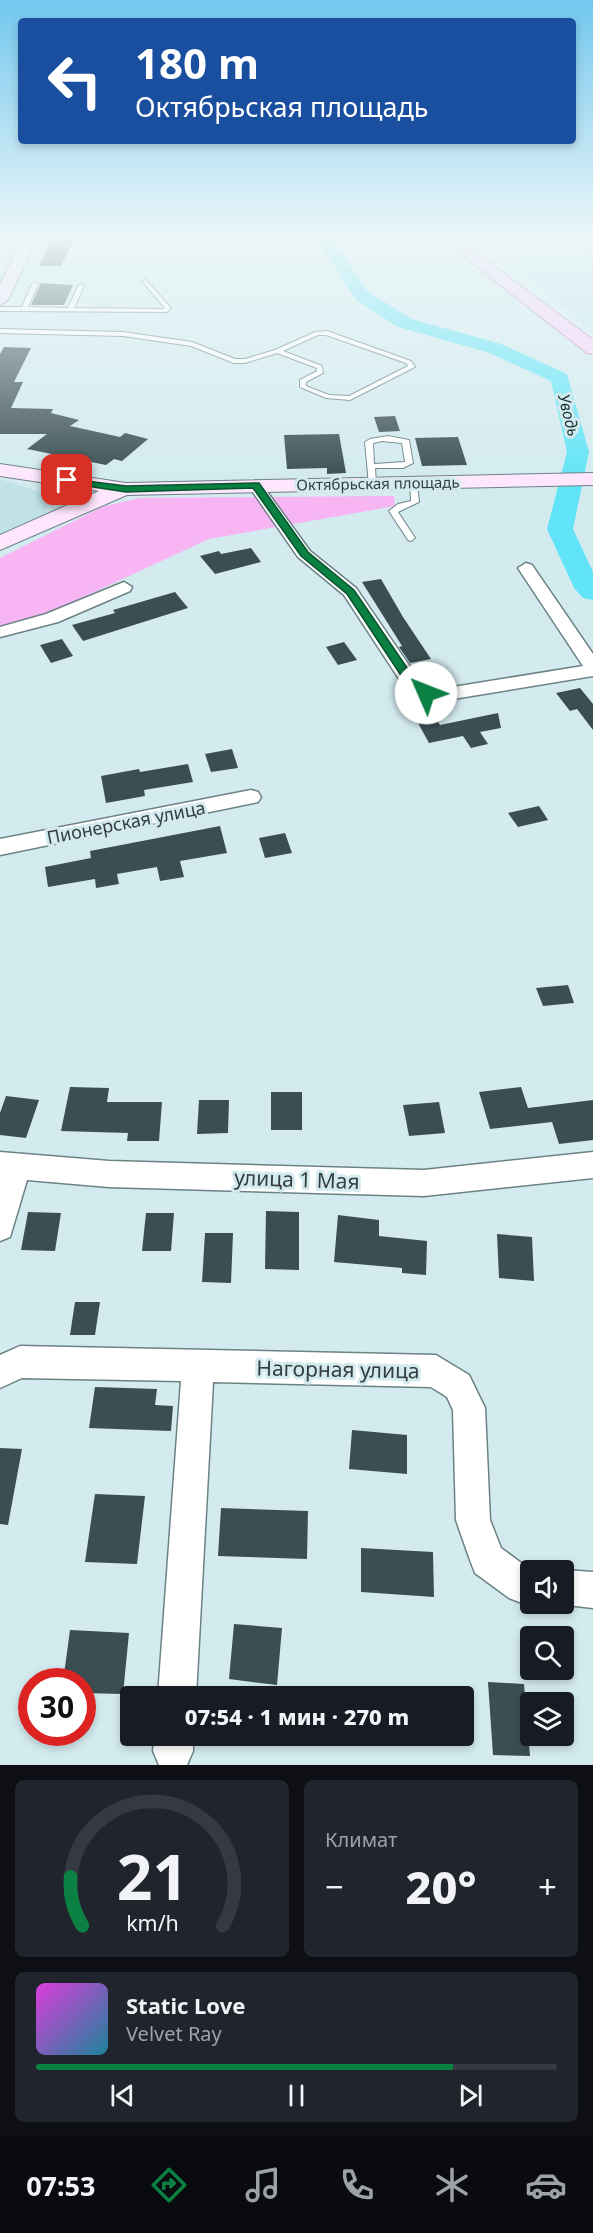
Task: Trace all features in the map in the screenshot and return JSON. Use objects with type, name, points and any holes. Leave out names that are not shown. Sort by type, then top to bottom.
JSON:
[{"type":"main road","points":[[549,315],[593,349]]},
{"type":"main road","points":[[3,471],[126,489]]},
{"type":"main road","points":[[3,471],[49,490],[56,498],[58,506],[50,516],[36,526]]},
{"type":"main road","name":"Октябрьская площадь","points":[[126,489],[255,485],[371,475],[413,483],[593,479]]},
{"type":"main road","points":[[0,543],[100,498],[126,489]]},
{"type":"street","points":[[255,485],[304,554],[350,592],[410,681],[426,693],[447,694],[593,669],[526,568]]},
{"type":"street","points":[[0,632],[52,618],[124,587]]},
{"type":"street","name":"Пионерская улица","points":[[0,847],[251,797]]},
{"type":"street","name":"улица 1 Мая","points":[[8,1166],[109,1174],[424,1183],[593,1165]]},
{"type":"street","points":[[0,1227],[8,1166]]},
{"type":"street","name":"Нагорная улица","points":[[0,1372],[20,1362],[436,1371],[458,1386],[469,1408],[473,1520],[488,1560],[520,1584]]},
{"type":"street","points":[[178,1686],[198,1366]]},
{"type":"street","points":[[574,1589],[593,1590]]},
{"type":"lane","points":[[0,331],[123,334],[192,344],[234,361],[245,361],[277,351],[316,333],[327,333],[409,362],[412,367],[350,398],[339,399],[303,387],[302,381],[321,372],[320,367],[277,351]]},
{"type":"lane","points":[[375,439],[401,439],[406,442],[409,463],[371,475],[369,442],[375,439]]},
{"type":"lane","points":[[411,538],[393,511],[415,502],[413,483]]},
{"type":"shaded area","points":[[574,315],[593,315],[593,331]]},
{"type":"shaded area","points":[[0,479],[37,491],[46,499],[47,515],[0,540]]},
{"type":"shaded area","points":[[394,496],[395,506],[209,539],[40,617],[0,628],[0,558],[102,507],[139,498]]},
{"type":"building","points":[[4,347],[31,348],[14,382],[23,382],[11,408],[53,409],[51,413],[79,420],[70,426],[120,437],[125,433],[148,439],[122,461],[114,459],[106,465],[27,449],[47,434],[0,434],[0,354]]},
{"type":"building","points":[[395,416],[400,431],[379,432],[374,417]]},
{"type":"building","points":[[339,434],[346,473],[327,474],[327,468],[287,469],[284,435]]},
{"type":"building","points":[[458,437],[467,465],[422,466],[415,438]]},
{"type":"building","points":[[251,548],[261,562],[215,574],[200,556],[219,551],[221,554]]},
{"type":"building","points":[[381,579],[431,659],[410,663],[399,647],[402,646],[362,582]]},
{"type":"building","points":[[175,592],[188,608],[83,641],[72,625],[115,613],[113,610]]},
{"type":"building","points":[[62,639],[73,656],[51,663],[40,645]]},
{"type":"building","points":[[344,642],[357,660],[338,665],[326,647]]},
{"type":"building","points":[[580,688],[593,704],[593,730],[577,709],[570,711],[556,693]]},
{"type":"building","points":[[498,713],[501,728],[480,732],[488,744],[471,748],[463,736],[429,743],[418,723],[437,720],[440,725]]},
{"type":"building","points":[[232,749],[238,768],[211,772],[205,754]]},
{"type":"building","points":[[188,764],[193,782],[144,790],[145,796],[106,803],[101,776]]},
{"type":"building","points":[[539,806],[548,820],[518,827],[508,813]]},
{"type":"building","points":[[220,826],[227,853],[180,861],[184,877],[160,881],[157,867],[117,874],[119,884],[96,888],[95,879],[48,887],[45,867],[91,858],[90,851]]},
{"type":"building","points":[[285,833],[292,853],[265,858],[259,838]]},
{"type":"building","points":[[568,985],[574,1003],[543,1006],[536,988]]},
{"type":"building","points":[[70,1087],[109,1088],[107,1102],[162,1102],[159,1141],[127,1141],[128,1133],[61,1131]]},
{"type":"building","points":[[521,1087],[528,1108],[593,1100],[593,1140],[559,1144],[552,1122],[490,1129],[479,1092]]},
{"type":"building","points":[[271,1092],[302,1092],[302,1130],[271,1130]]},
{"type":"building","points":[[6,1096],[39,1100],[26,1138],[0,1135],[0,1113]]},
{"type":"building","points":[[199,1100],[229,1100],[228,1133],[197,1134]]},
{"type":"building","points":[[439,1102],[445,1133],[409,1136],[403,1105]]},
{"type":"building","points":[[266,1211],[299,1212],[299,1270],[265,1269]]},
{"type":"building","points":[[28,1212],[61,1213],[55,1251],[21,1250]]},
{"type":"building","points":[[146,1213],[174,1213],[171,1251],[142,1251]]},
{"type":"building","points":[[338,1215],[379,1220],[379,1236],[427,1241],[426,1275],[402,1273],[402,1268],[334,1262]]},
{"type":"building","points":[[205,1233],[233,1233],[231,1283],[202,1282]]},
{"type":"building","points":[[497,1234],[532,1237],[534,1281],[499,1278]]},
{"type":"building","points":[[75,1302],[100,1302],[95,1335],[70,1335]]},
{"type":"building","points":[[95,1387],[157,1389],[155,1405],[173,1406],[171,1431],[89,1428]]},
{"type":"building","points":[[352,1430],[407,1435],[407,1474],[349,1469]]},
{"type":"building","points":[[0,1448],[22,1449],[8,1525],[0,1524]]},
{"type":"building","points":[[95,1494],[145,1496],[137,1564],[85,1562]]},
{"type":"building","points":[[221,1508],[308,1511],[307,1559],[218,1556]]},
{"type":"building","points":[[361,1548],[433,1552],[434,1597],[361,1592]]},
{"type":"building","points":[[234,1624],[282,1628],[277,1685],[229,1679]]},
{"type":"building","points":[[70,1630],[129,1633],[124,1686],[120,1686],[120,1694],[96,1693],[96,1668],[65,1668]]},
{"type":"building","points":[[488,1682],[524,1684],[525,1692],[520,1692],[520,1746],[529,1746],[530,1756],[493,1755]]},
{"type":"waterway","name":"Уводь","points":[[393,315],[405,323],[494,348],[560,378],[578,452],[560,529],[587,588],[593,592]]},
{"type":"route","points":[[67,480],[126,489],[255,485],[304,554],[350,592],[410,681],[426,693]]}]
